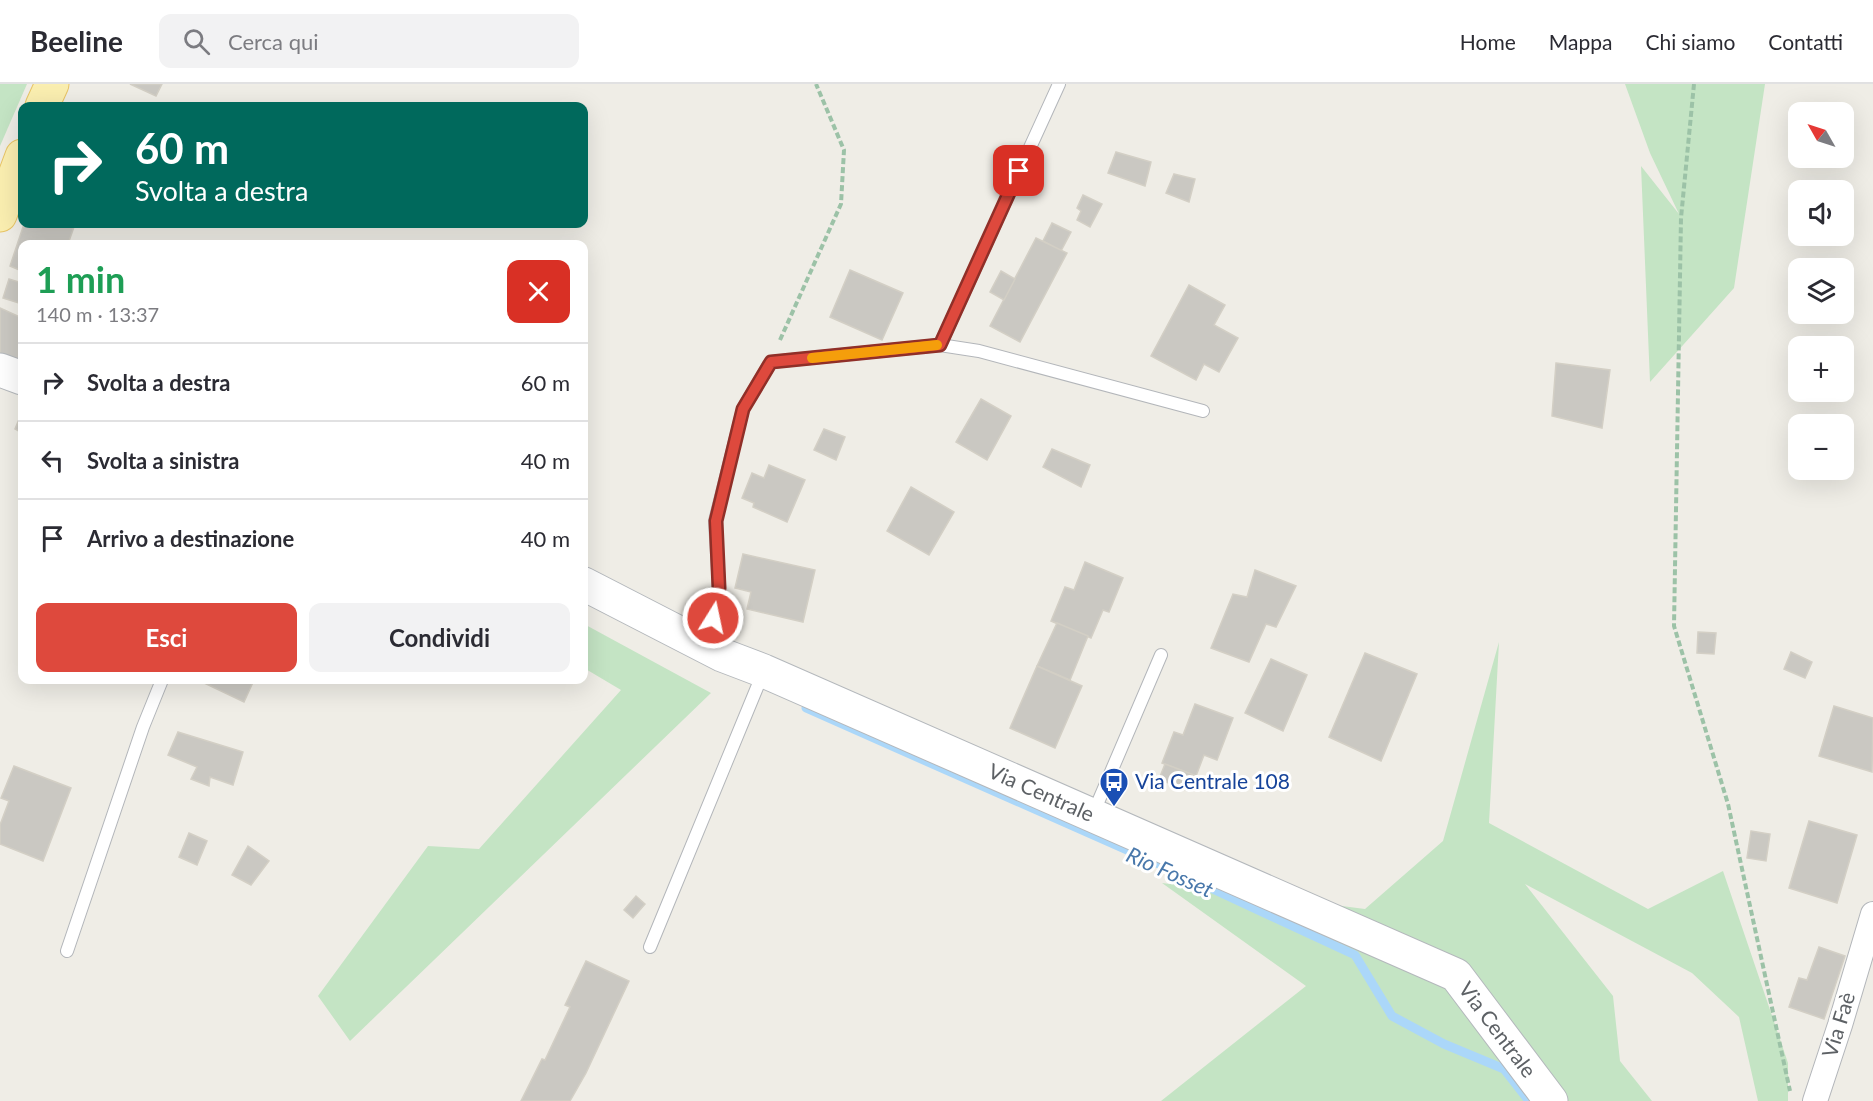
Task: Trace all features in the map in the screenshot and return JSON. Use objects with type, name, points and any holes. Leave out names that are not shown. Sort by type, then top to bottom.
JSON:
[{"type":"main road","points":[[44,102],[52,84]]},
{"type":"main road","points":[[0,214],[18,167]]},
{"type":"street","points":[[0,370],[18,377]]},
{"type":"street","name":"Via Centrale","points":[[588,586],[722,655],[764,671],[1456,975],[1551,1101]]},
{"type":"street","name":"Via Faè","points":[[1815,1101],[1873,914]]},
{"type":"lane","points":[[940,345],[1059,84]]},
{"type":"lane","points":[[722,655],[713,618],[719,588],[716,521],[743,409],[771,362],[940,345],[979,351],[1203,411]]},
{"type":"lane","points":[[1092,815],[1161,655]]},
{"type":"lane","points":[[650,947],[764,671]]},
{"type":"lane","points":[[67,951],[143,728],[160,684]]},
{"type":"path","points":[[771,362],[841,204],[844,150],[816,84]]},
{"type":"path","points":[[1694,84],[1681,218],[1674,626],[1728,804],[1792,1101]]},
{"type":"green space","points":[[0,84],[27,84],[18,102],[0,146]]},
{"type":"green space","points":[[1625,84],[1765,84],[1734,288],[1650,382],[1641,166],[1679,214],[1650,153]]},
{"type":"green space","points":[[588,626],[711,693],[350,1041],[318,996],[428,846],[479,849],[621,690],[588,670]]},
{"type":"green space","points":[[1499,642],[1489,823],[1648,909],[1723,871],[1788,1063],[1788,1101],[1758,1101],[1739,1017],[1692,973],[1525,884],[1613,996],[1620,1061],[1652,1101],[1161,1101],[1306,986],[1162,883],[1365,909],[1443,841]]},
{"type":"building","points":[[130,84],[162,84],[156,96]]},
{"type":"building","points":[[1116,152],[1151,162],[1145,186],[1108,173]]},
{"type":"building","points":[[1174,174],[1195,179],[1189,202],[1166,193]]},
{"type":"building","points":[[1083,195],[1102,204],[1090,227],[1077,220],[1081,211],[1077,208]]},
{"type":"building","points":[[1052,223],[1071,232],[1061,251],[1043,241]]},
{"type":"building","points":[[23,228],[74,228],[69,240],[19,240]]},
{"type":"building","points":[[1036,238],[1067,253],[1020,342],[990,326]]},
{"type":"building","points":[[18,242],[18,269],[10,266]]},
{"type":"building","points":[[850,270],[903,293],[882,340],[830,317]]},
{"type":"building","points":[[1001,271],[1015,279],[1004,300],[990,292]]},
{"type":"building","points":[[9,279],[18,282],[18,303],[3,298]]},
{"type":"building","points":[[1189,285],[1225,305],[1214,325],[1238,338],[1219,372],[1204,364],[1196,380],[1151,356]]},
{"type":"building","points":[[0,308],[18,316],[18,363],[16,368],[0,362]]},
{"type":"building","points":[[1556,363],[1610,370],[1602,428],[1552,416]]},
{"type":"building","points":[[981,399],[1011,416],[987,460],[956,442]]},
{"type":"building","points":[[824,429],[845,437],[836,460],[814,450]]},
{"type":"building","points":[[1052,449],[1090,465],[1081,487],[1043,467]]},
{"type":"building","points":[[769,465],[805,480],[787,522],[753,507],[754,503],[742,498],[752,473],[764,478]]},
{"type":"building","points":[[911,487],[954,512],[929,555],[887,531]]},
{"type":"building","points":[[743,554],[815,570],[803,622],[747,609],[751,592],[735,588]]},
{"type":"building","points":[[1085,562],[1123,578],[1109,612],[1103,610],[1091,638],[1051,621],[1065,587],[1074,590]]},
{"type":"building","points":[[1255,570],[1296,586],[1276,627],[1266,624],[1249,662],[1211,648],[1233,594],[1247,597]]},
{"type":"building","points":[[1057,623],[1088,636],[1070,680],[1037,666]]},
{"type":"building","points":[[1698,632],[1716,633],[1714,654],[1697,653]]},
{"type":"building","points":[[1791,652],[1812,662],[1805,678],[1784,669]]},
{"type":"building","points":[[1365,653],[1417,674],[1381,761],[1329,737]]},
{"type":"building","points":[[1271,659],[1307,675],[1283,731],[1245,713]]},
{"type":"building","points":[[1037,666],[1082,686],[1055,748],[1010,728]]},
{"type":"building","points":[[206,684],[252,684],[244,702]]},
{"type":"building","points":[[1195,704],[1233,718],[1217,760],[1204,755],[1196,776],[1162,763],[1174,732],[1183,735]]},
{"type":"building","points":[[1834,706],[1873,718],[1872,772],[1819,756]]},
{"type":"building","points":[[178,732],[243,752],[233,785],[210,777],[209,786],[191,779],[197,767],[168,755]]},
{"type":"building","points":[[1165,764],[1194,775],[1188,791],[1159,779]]},
{"type":"building","points":[[14,766],[71,788],[43,861],[0,844],[0,825],[9,801],[1,798]]},
{"type":"building","points":[[1809,821],[1857,835],[1837,903],[1789,888]]},
{"type":"building","points":[[1751,831],[1770,834],[1766,861],[1747,858]]},
{"type":"building","points":[[189,833],[207,841],[197,865],[179,857]]},
{"type":"building","points":[[248,846],[269,861],[251,885],[232,875]]},
{"type":"building","points":[[636,896],[645,904],[633,918],[624,910]]},
{"type":"building","points":[[1819,947],[1845,956],[1824,1019],[1789,1007],[1799,978],[1807,980]]},
{"type":"building","points":[[586,961],[629,981],[586,1073],[570,1101],[521,1101],[542,1059],[545,1060],[570,1007],[565,1005]]},
{"type":"waterway","name":"Rio Fosset","points":[[806,708],[1172,870],[1355,955],[1392,1016],[1444,1044],[1504,1069],[1529,1101]]},
{"type":"slow traffic","points":[[812,358],[937,345]]},
{"type":"place","name":"Via Centrale 108","points":[[1114,808]]},
{"type":"route","points":[[713,618],[719,588],[716,521],[743,409],[771,362],[940,345],[1019,171]]}]
